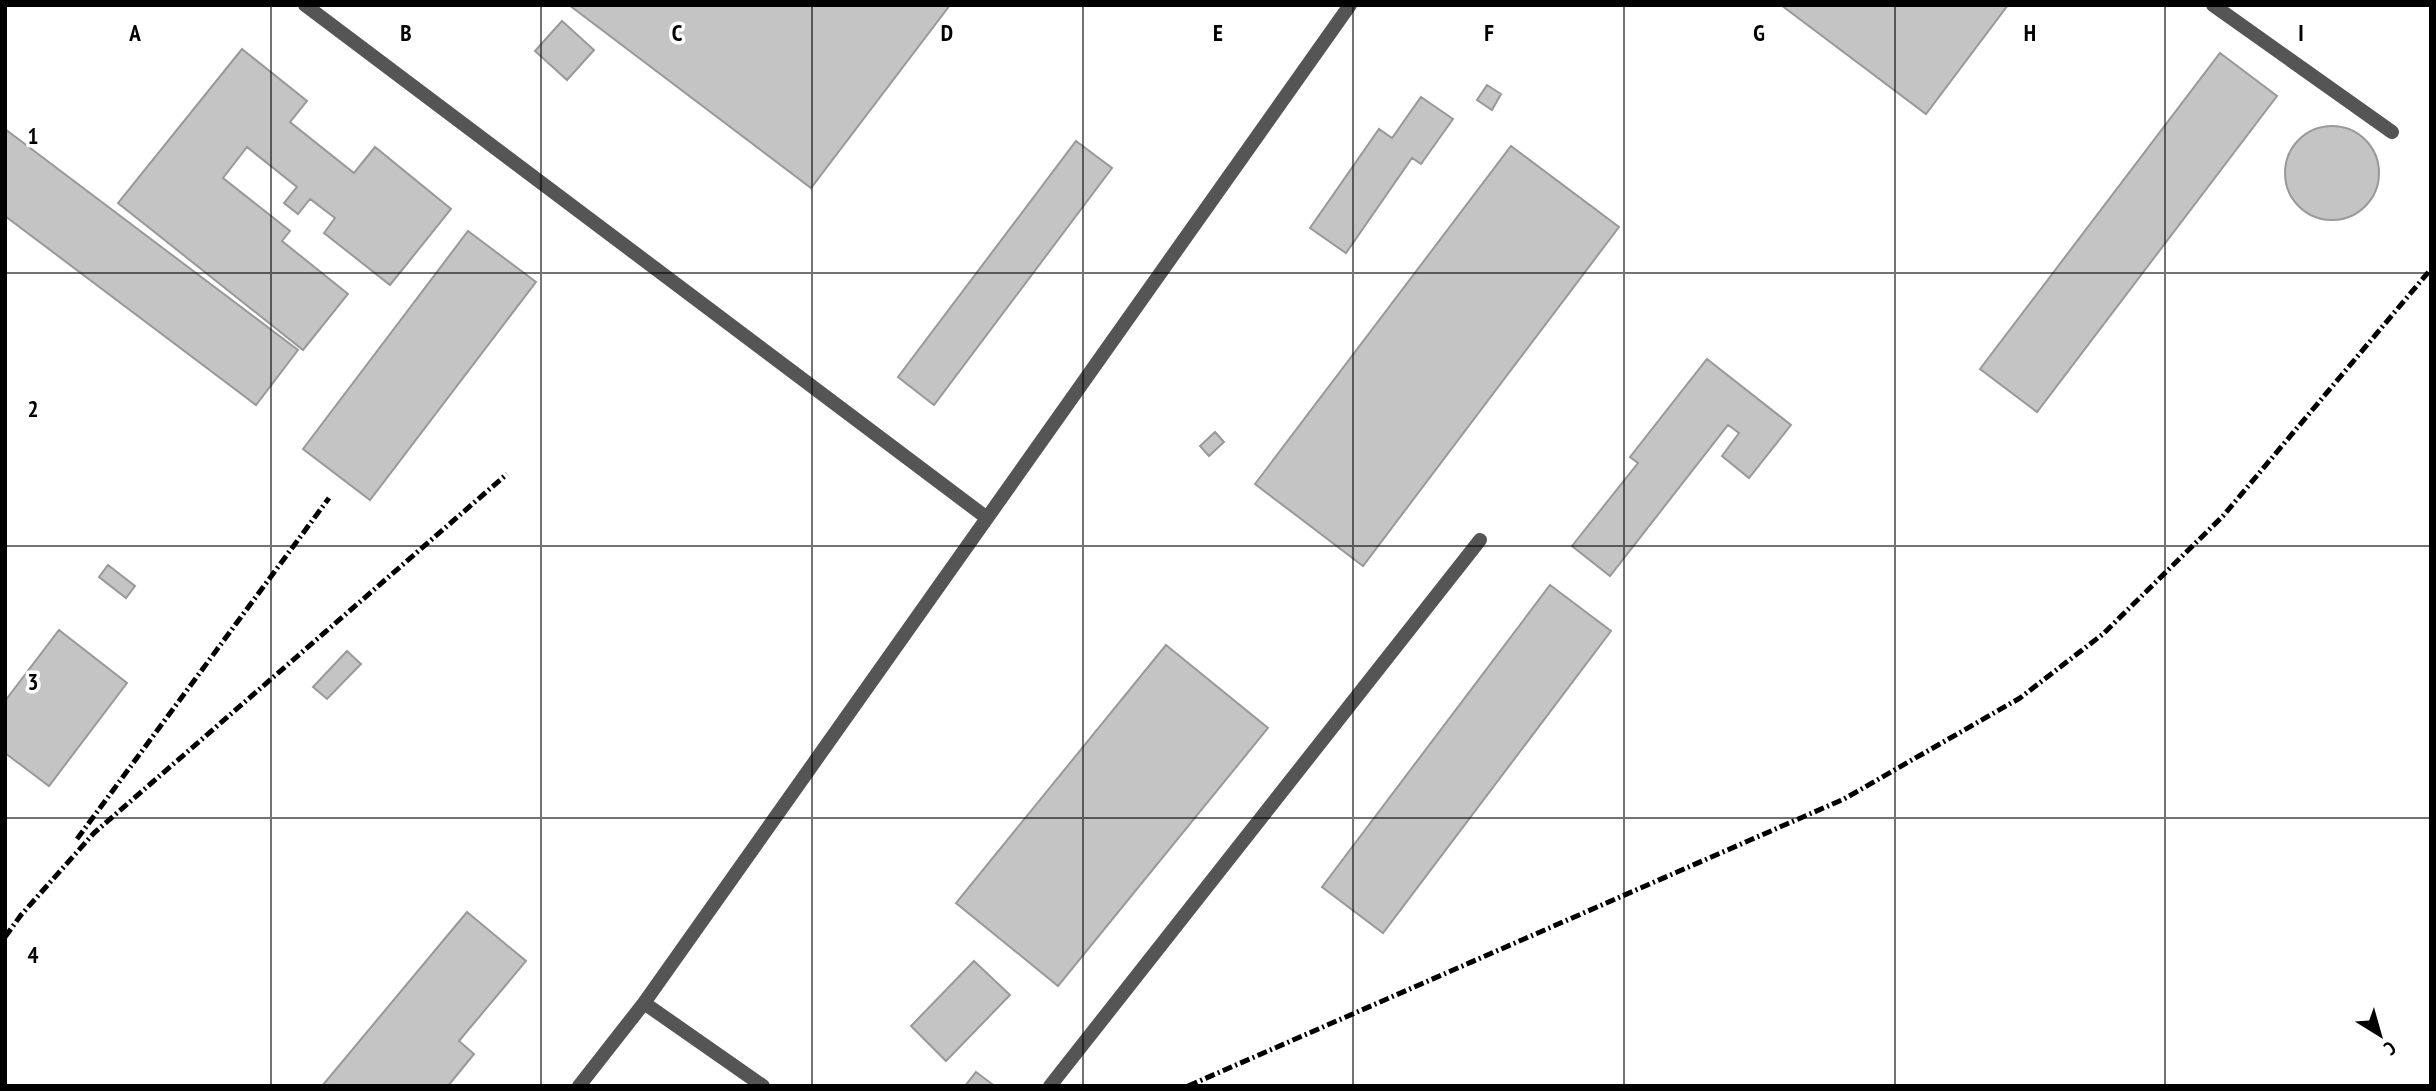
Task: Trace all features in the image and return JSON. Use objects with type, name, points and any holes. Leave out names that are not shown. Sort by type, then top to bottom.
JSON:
[{"type":"lane","points":[[305,5],[987,518]]},
{"type":"lane","points":[[579,1086],[643,1003],[1350,5]]},
{"type":"lane","points":[[2213,5],[2392,132]]},
{"type":"lane","points":[[1050,1086],[1480,540]]},
{"type":"lane","points":[[643,1003],[763,1086]]},
{"type":"building","points":[[569,5],[950,5],[811,188]]},
{"type":"building","points":[[1781,5],[2008,5],[1926,114]]},
{"type":"building","points":[[562,21],[594,50],[567,80],[535,51]]},
{"type":"building","points":[[242,49],[307,101],[290,122],[354,173],[375,147],[451,209],[390,285],[324,233],[335,218],[310,199],[298,214],[284,203],[297,187],[247,147],[223,178],[290,231],[282,241],[348,294],[303,350],[118,203]]},
{"type":"building","points":[[2220,53],[2277,96],[2037,412],[1980,369]]},
{"type":"building","points":[[1487,85],[1501,94],[1492,110],[1477,100]]},
{"type":"building","points":[[1421,97],[1453,119],[1421,164],[1412,158],[1346,253],[1310,228],[1379,129],[1392,138]]},
{"type":"building","points":[[2332,126],[2350,129],[2365,140],[2376,155],[2379,173],[2376,191],[2365,206],[2350,217],[2332,220],[2314,217],[2299,206],[2288,191],[2285,173],[2288,155],[2299,140],[2314,129]]},
{"type":"building","points":[[5,129],[298,350],[256,405],[5,216]]},
{"type":"building","points":[[1076,141],[1112,168],[934,405],[898,377]]},
{"type":"building","points":[[1511,146],[1619,227],[1363,566],[1255,484]]},
{"type":"building","points":[[468,231],[536,282],[370,500],[303,449]]},
{"type":"building","points":[[1707,359],[1791,425],[1749,478],[1722,456],[1739,433],[1728,425],[1610,576],[1572,546],[1638,463],[1630,457]]},
{"type":"building","points":[[1215,432],[1224,442],[1209,456],[1200,446]]},
{"type":"building","points":[[108,565],[135,586],[126,598],[99,577]]},
{"type":"building","points":[[1550,585],[1611,631],[1383,933],[1322,887]]},
{"type":"building","points":[[59,630],[127,683],[49,786],[5,753],[5,701]]},
{"type":"building","points":[[1166,645],[1268,728],[1058,986],[956,903]]},
{"type":"building","points":[[347,651],[361,664],[327,699],[313,687]]},
{"type":"building","points":[[467,912],[526,961],[459,1041],[474,1054],[448,1086],[322,1086]]},
{"type":"building","points":[[974,961],[1010,995],[946,1061],[911,1026]]},
{"type":"building","points":[[976,1072],[992,1084],[991,1086],[965,1086]]},
{"type":"railway","points":[[1188,1086],[1844,799],[2020,698],[2103,634],[2223,516],[2431,269]]},
{"type":"railway","points":[[5,937],[21,915],[94,833],[507,474]]},
{"type":"railway","points":[[77,839],[329,498]]}]
